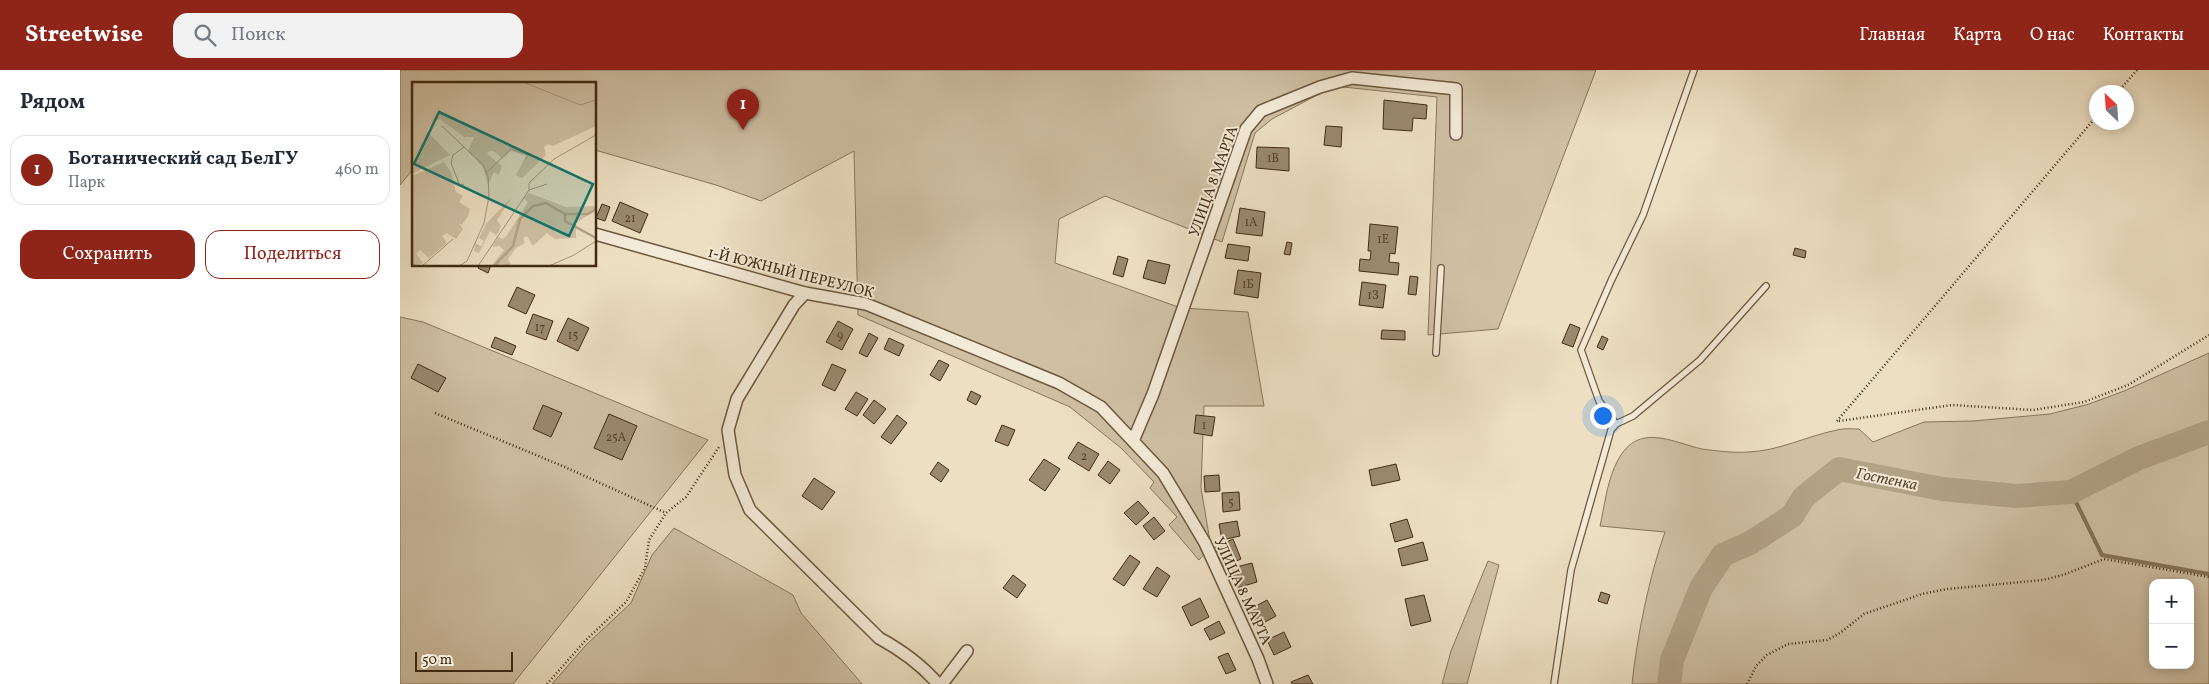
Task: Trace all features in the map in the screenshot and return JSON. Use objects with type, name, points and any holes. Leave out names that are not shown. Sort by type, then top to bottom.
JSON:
[{"type":"street","name":"УЛИЦА 8 МАРТА","points":[[1134,441],[1153,394],[1246,129],[1261,111],[1320,87],[1352,78],[1456,89],[1456,134]]},
{"type":"street","name":"1-Й ЮЖНЫЙ ПЕРЕУЛОК","points":[[596,234],[613,241],[805,293],[866,304],[1058,383]]},
{"type":"street","points":[[805,293],[794,305],[737,399],[728,430],[735,475],[750,510],[879,638],[897,648],[926,670],[938,684]]},
{"type":"street","name":"УЛИЦА 8 МАРТА","points":[[1058,383],[1101,407],[1163,473],[1205,543],[1258,659],[1267,684]]},
{"type":"street","points":[[942,684],[967,651]]},
{"type":"lane","points":[[1616,424],[1599,401],[1581,350],[1611,281],[1643,215],[1694,70]]},
{"type":"lane","points":[[1436,353],[1441,268]]},
{"type":"lane","points":[[1554,684],[1571,570],[1609,437],[1616,424],[1632,416],[1700,360],[1766,286]]},
{"type":"path","points":[[2124,85],[2137,70]]},
{"type":"path","points":[[2089,125],[1838,421],[1952,405],[2033,410],[2084,402],[2128,386],[2209,335]]},
{"type":"path","points":[[435,413],[565,467],[666,513]]},
{"type":"path","points":[[547,684],[585,641],[626,602],[645,568],[649,540],[666,513],[686,497],[696,484],[715,455],[728,430]]},
{"type":"path","points":[[1747,684],[1756,666],[1767,655],[1788,644],[1827,640],[1864,614],[1922,594],[1947,589],[2043,580],[2104,559],[2209,577]]},
{"type":"shaded area","points":[[400,70],[1596,70],[1498,329],[1428,335],[1437,97],[1334,86],[1272,119],[1255,133],[1222,242],[1105,196],[1059,219],[1055,263],[1181,308],[1248,312],[1264,406],[1204,406],[1201,488],[1211,547],[1199,560],[1169,525],[1177,517],[1150,488],[1154,482],[1121,448],[1070,407],[858,315],[854,151],[761,201],[716,185],[596,150],[596,82],[412,82],[412,170],[400,185]]},
{"type":"shaded area","points":[[400,317],[423,322],[708,440],[513,684],[400,684]]},
{"type":"shaded area","points":[[2209,353],[2209,684],[1632,684],[1644,607],[1665,532],[1600,526],[1614,468],[1626,448],[1635,441],[1645,438],[1668,439],[1702,449],[1748,452],[1771,449],[1840,429],[1859,429],[1873,442],[1924,422],[1973,421],[2050,414],[2089,404],[2124,391]]},
{"type":"shaded area","points":[[674,528],[793,595],[801,613],[862,684],[552,684],[586,645],[631,603],[652,555]]},
{"type":"shaded area","points":[[1488,561],[1499,565],[1467,684],[1442,684],[1451,651]]},
{"type":"building","points":[[1384,100],[1427,105],[1426,119],[1413,118],[1412,131],[1383,129]]},
{"type":"building","points":[[1326,126],[1342,127],[1341,147],[1324,145]]},
{"type":"building","points":[[1257,147],[1289,148],[1289,171],[1256,168]]},
{"type":"building","points":[[620,202],[648,214],[640,233],[612,221]]},
{"type":"building","points":[[602,204],[610,207],[605,221],[596,218]]},
{"type":"building","points":[[1240,208],[1265,212],[1262,236],[1236,233]]},
{"type":"building","points":[[1370,224],[1398,227],[1395,254],[1390,253],[1389,262],[1399,263],[1398,275],[1359,271],[1360,259],[1370,260],[1371,251],[1368,251]]},
{"type":"building","points":[[1287,242],[1292,243],[1290,255],[1284,254]]},
{"type":"building","points":[[1228,244],[1250,247],[1248,261],[1225,258]]},
{"type":"building","points":[[1795,248],[1806,251],[1805,258],[1793,255]]},
{"type":"building","points":[[1118,256],[1128,259],[1123,277],[1113,274]]},
{"type":"building","points":[[1148,260],[1170,265],[1165,284],[1143,278]]},
{"type":"building","points":[[479,266],[491,266],[488,273],[478,268]]},
{"type":"building","points":[[1238,270],[1261,273],[1258,298],[1234,294]]},
{"type":"building","points":[[1410,276],[1418,277],[1416,295],[1408,294]]},
{"type":"building","points":[[1362,282],[1386,285],[1383,308],[1359,305]]},
{"type":"building","points":[[517,287],[535,295],[526,314],[508,306]]},
{"type":"building","points":[[533,314],[553,321],[546,340],[526,333]]},
{"type":"building","points":[[568,318],[589,328],[578,351],[557,341]]},
{"type":"building","points":[[838,321],[853,329],[842,350],[826,342]]},
{"type":"building","points":[[1570,324],[1580,328],[1573,347],[1562,343]]},
{"type":"building","points":[[1382,330],[1405,331],[1405,340],[1381,339]]},
{"type":"building","points":[[869,333],[878,338],[867,357],[859,353]]},
{"type":"building","points":[[1602,336],[1608,339],[1603,350],[1597,347]]},
{"type":"building","points":[[495,337],[516,346],[512,355],[491,347]]},
{"type":"building","points":[[889,338],[904,345],[899,356],[884,349]]},
{"type":"building","points":[[939,360],[949,365],[940,381],[930,375]]},
{"type":"building","points":[[418,364],[446,378],[438,392],[411,378]]},
{"type":"building","points":[[832,364],[846,370],[835,391],[822,385]]},
{"type":"building","points":[[971,391],[981,396],[976,405],[967,400]]},
{"type":"building","points":[[856,392],[868,399],[857,416],[845,409]]},
{"type":"building","points":[[874,400],[886,409],[874,424],[863,415]]},
{"type":"building","points":[[543,405],[562,413],[551,437],[533,429]]},
{"type":"building","points":[[609,414],[637,426],[622,460],[594,448]]},
{"type":"building","points":[[897,415],[907,423],[891,444],[881,437]]},
{"type":"building","points":[[1196,415],[1215,417],[1212,436],[1194,433]]},
{"type":"building","points":[[1002,425],[1015,430],[1008,446],[995,441]]},
{"type":"building","points":[[1078,442],[1099,454],[1089,471],[1068,458]]},
{"type":"building","points":[[1044,459],[1060,469],[1045,491],[1029,480]]},
{"type":"building","points":[[1108,461],[1120,470],[1110,484],[1098,475]]},
{"type":"building","points":[[938,462],[949,470],[941,482],[930,474]]},
{"type":"building","points":[[1396,464],[1400,480],[1372,486],[1369,470]]},
{"type":"building","points":[[1219,475],[1220,491],[1205,492],[1204,476]]},
{"type":"building","points":[[814,478],[835,492],[822,510],[802,496]]},
{"type":"building","points":[[1239,492],[1240,510],[1223,512],[1222,493]]},
{"type":"building","points":[[1138,501],[1149,513],[1136,525],[1124,513]]},
{"type":"building","points":[[1154,517],[1165,531],[1154,540],[1143,526]]},
{"type":"building","points":[[1407,519],[1413,537],[1395,542],[1390,524]]},
{"type":"building","points":[[1237,521],[1240,536],[1222,540],[1219,524]]},
{"type":"building","points":[[1233,539],[1241,559],[1222,567],[1214,548]]},
{"type":"building","points":[[1423,542],[1428,560],[1402,566],[1398,549]]},
{"type":"building","points":[[1130,555],[1140,562],[1124,586],[1113,579]]},
{"type":"building","points":[[1252,563],[1257,582],[1237,588],[1232,568]]},
{"type":"building","points":[[1157,567],[1170,576],[1157,597],[1143,589]]},
{"type":"building","points":[[1013,575],[1026,585],[1017,598],[1003,588]]},
{"type":"building","points":[[1601,592],[1610,595],[1607,604],[1598,601]]},
{"type":"building","points":[[1424,595],[1431,621],[1411,626],[1405,599]]},
{"type":"building","points":[[1200,598],[1209,617],[1191,626],[1182,607]]},
{"type":"building","points":[[1267,600],[1276,616],[1256,627],[1247,611]]},
{"type":"building","points":[[1219,621],[1225,633],[1210,640],[1204,629]]},
{"type":"building","points":[[1284,632],[1291,647],[1274,655],[1267,640]]},
{"type":"building","points":[[1228,653],[1236,670],[1226,674],[1218,657]]},
{"type":"building","points":[[1308,675],[1313,684],[1292,684],[1291,682]]},
{"type":"waterway","name":"Гостенка","points":[[1669,684],[1672,660],[1701,588],[1723,555],[1750,543],[1792,516],[1804,497],[1839,469],[1942,489],[2016,496],[2071,492],[2139,458],[2209,432]]},
{"type":"waterway","points":[[2071,492],[2102,555],[2209,574]]},
{"type":"place","name":"Ботанический сад БелГУ","points":[[743,130]]}]
